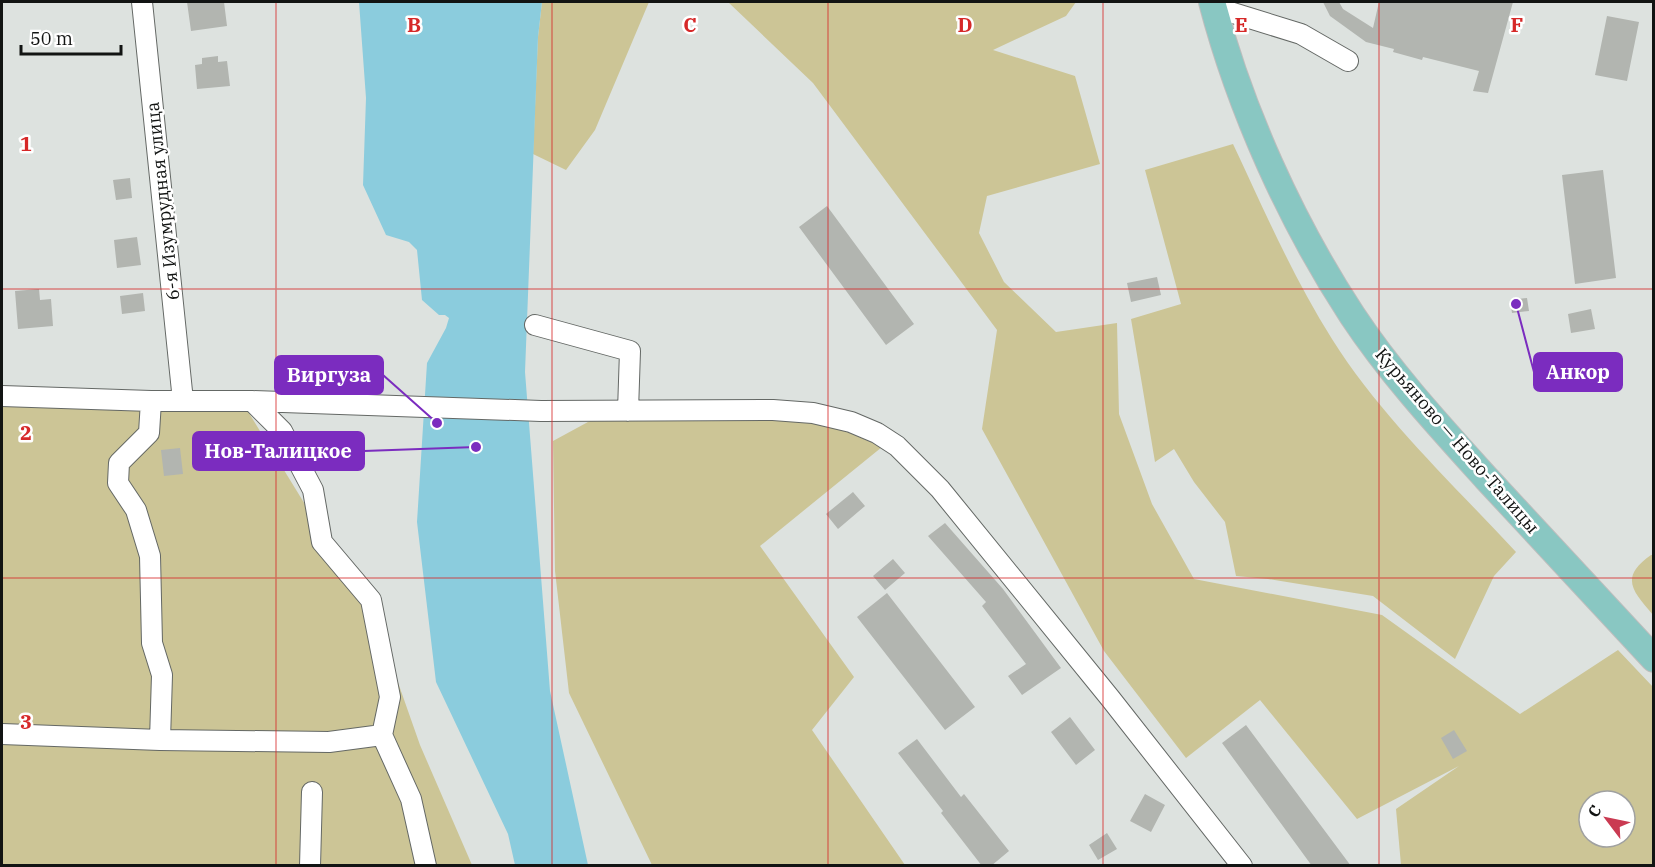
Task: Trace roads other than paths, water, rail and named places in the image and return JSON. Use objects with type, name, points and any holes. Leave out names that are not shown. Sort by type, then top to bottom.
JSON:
[{"type":"main road","name":"Курьяново — Ново-Талицы","points":[[1223,5],[1260,101],[1291,172],[1343,274],[1403,360],[1451,418],[1653,637]]},
{"type":"main road","name":"Курьяново — Ново-Талицы","points":[[1223,5],[1247,108],[1279,181],[1317,256],[1353,315],[1391,368],[1442,429],[1653,658]]},
{"type":"street","name":"6-я Изумрудная улица","points":[[142,2],[183,401]]},
{"type":"street","points":[[1223,5],[1301,34],[1348,61]]},
{"type":"street","points":[[535,325],[630,351],[628,411]]},
{"type":"street","points":[[2,396],[151,401],[252,401],[541,411],[773,410],[813,413],[851,422],[878,434],[897,446],[955,507],[1110,698],[1242,866]]},
{"type":"street","points":[[151,401],[149,434],[118,463],[118,483],[136,510],[150,556],[152,643],[162,675],[160,740]]},
{"type":"street","points":[[252,401],[282,431],[313,490],[322,542],[371,600],[390,697],[382,735],[411,799],[426,866]]},
{"type":"street","points":[[2,734],[160,740],[330,742],[382,735]]},
{"type":"street","points":[[310,866],[312,792]]},
{"type":"water","points":[[359,2],[542,2],[538,37],[525,372],[550,691],[588,865],[515,865],[508,834],[436,682],[417,522],[427,363],[449,318],[439,315],[422,300],[417,250],[409,242],[386,235],[363,185],[366,98]]},
{"type":"place","name":"Анкор","points":[[1516,304]]},
{"type":"place","name":"Виргуза","points":[[437,423]]},
{"type":"place","name":"Нов-Талицкое","points":[[476,447]]}]
